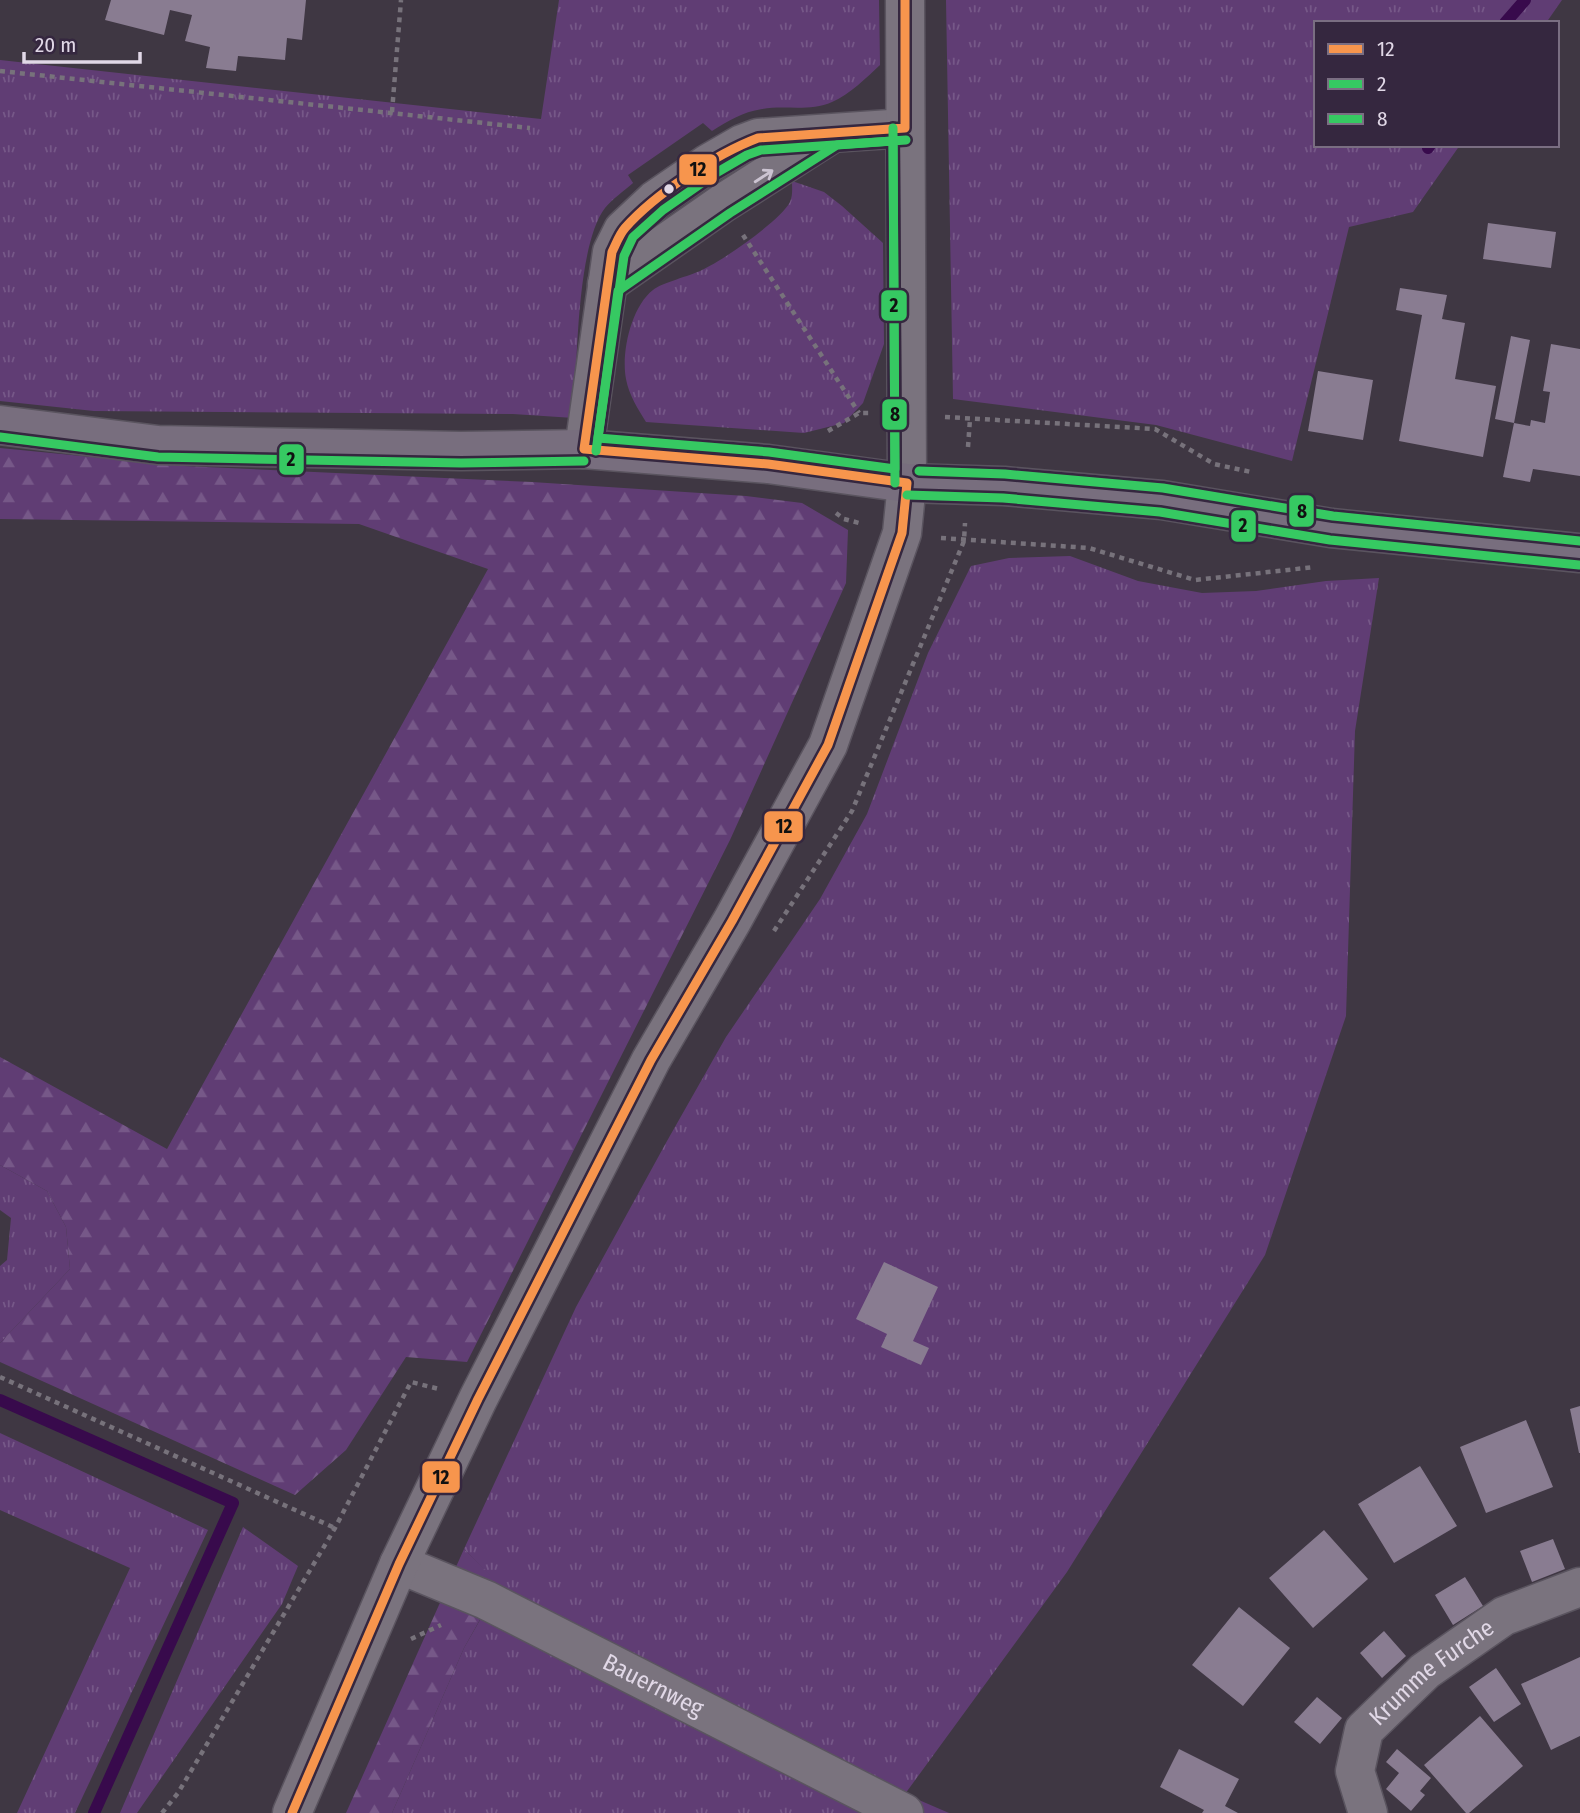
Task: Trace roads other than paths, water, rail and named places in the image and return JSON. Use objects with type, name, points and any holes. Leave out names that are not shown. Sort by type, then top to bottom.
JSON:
[{"type":"main road","points":[[0,425],[158,445],[461,451],[584,449],[823,471],[907,483],[1004,486],[1162,500],[1331,528],[1580,553]]},
{"type":"street","points":[[292,1813],[399,1564],[478,1399],[651,1060],[732,921],[828,745],[902,533],[907,483],[905,0]]},
{"type":"street","points":[[584,449],[612,252],[623,230],[655,200],[709,163],[758,138],[905,128]]},
{"type":"street","points":[[607,285],[832,132]]},
{"type":"street","name":"Bauernweg","points":[[399,1564],[486,1600],[904,1813]]},
{"type":"street","name":"Krumme Furche","points":[[1368,1813],[1355,1771],[1364,1730],[1425,1671],[1504,1616],[1580,1587]]},
{"type":"waterway","points":[[1507,21],[1525,0]]},
{"type":"waterway","points":[[0,1400],[233,1503],[94,1813]]}]
